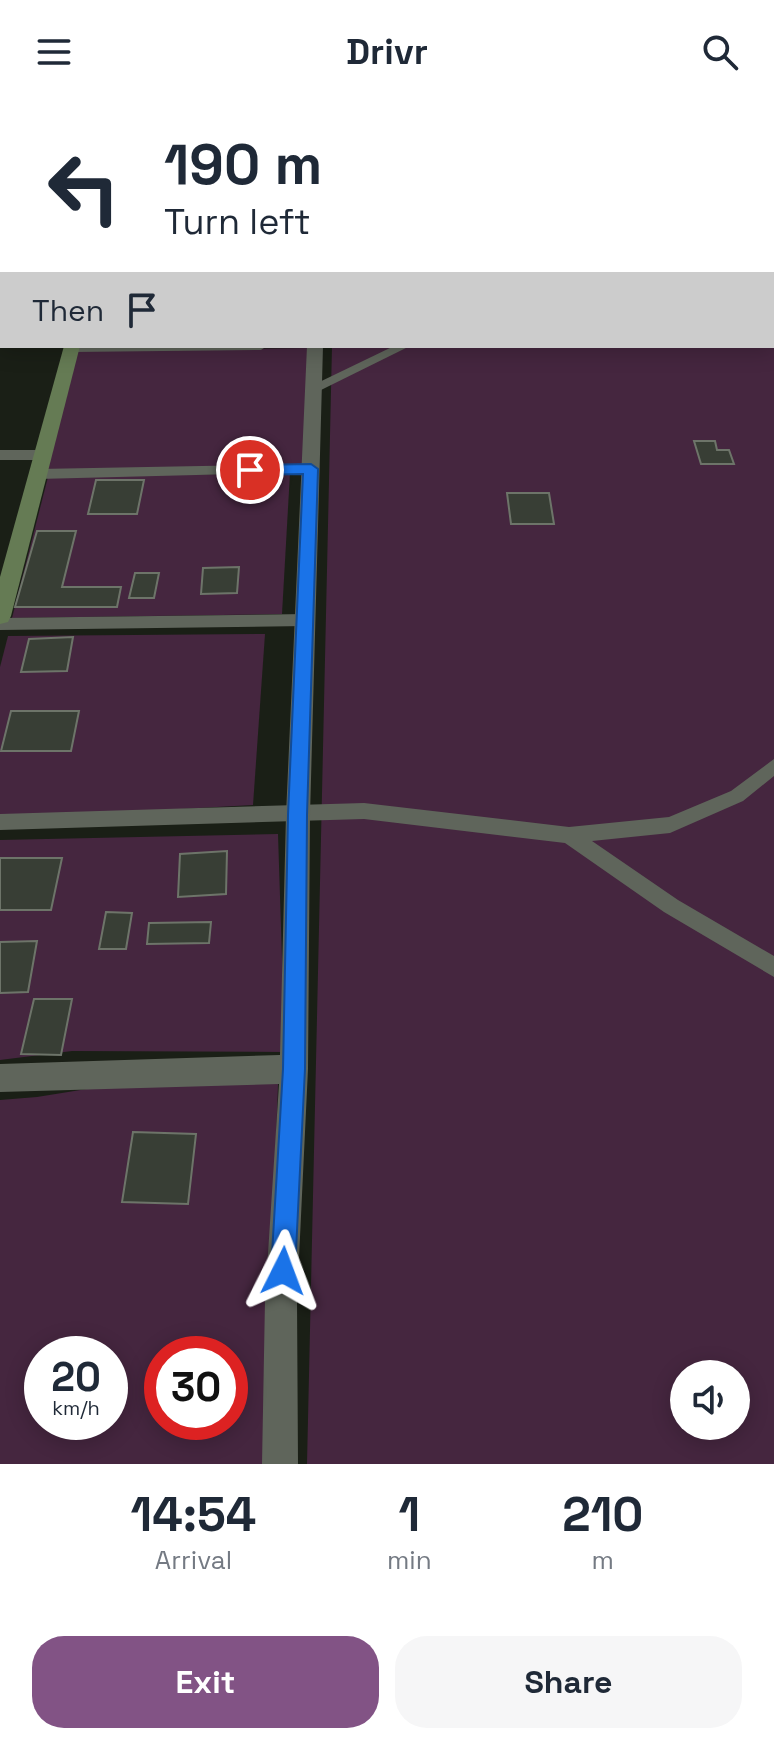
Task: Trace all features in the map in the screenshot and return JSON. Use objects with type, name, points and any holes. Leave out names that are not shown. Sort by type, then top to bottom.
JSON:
[{"type":"street","points":[[0,616],[72,348]]},
{"type":"street","points":[[280,1464],[281,1300],[294,1069],[298,815],[315,348]]},
{"type":"street","points":[[0,1078],[294,1069]]},
{"type":"lane","points":[[314,388],[400,348]]},
{"type":"lane","points":[[0,455],[41,465],[311,469]]},
{"type":"lane","points":[[0,624],[306,620]]},
{"type":"lane","points":[[0,822],[364,811],[569,835],[670,825],[737,796],[774,766]]},
{"type":"lane","points":[[569,835],[671,906],[774,967]]},
{"type":"shaded area","points":[[309,348],[304,466],[43,472],[74,351]]},
{"type":"shaded area","points":[[332,348],[774,348],[774,1464],[307,1464]]},
{"type":"shaded area","points":[[290,473],[282,614],[12,618],[48,477]]},
{"type":"shaded area","points":[[265,634],[253,805],[0,819],[0,667],[8,636]]},
{"type":"shaded area","points":[[278,834],[285,1052],[72,1051],[0,1060],[0,840]]},
{"type":"shaded area","points":[[279,1058],[264,1464],[0,1464],[0,1100],[37,1097]]},
{"type":"building","points":[[694,441],[715,441],[717,450],[729,450],[734,464],[701,464]]},
{"type":"building","points":[[96,480],[144,480],[137,514],[88,514]]},
{"type":"building","points":[[507,493],[549,493],[554,524],[511,524]]},
{"type":"building","points":[[37,531],[76,531],[62,587],[121,587],[117,607],[15,607]]},
{"type":"building","points":[[239,567],[237,593],[201,594],[203,568]]},
{"type":"building","points":[[135,573],[159,573],[154,598],[129,598]]},
{"type":"building","points":[[73,637],[67,671],[21,672],[29,639]]},
{"type":"building","points":[[11,711],[79,711],[71,751],[1,751]]},
{"type":"building","points":[[227,851],[226,894],[178,897],[180,854]]},
{"type":"building","points":[[0,858],[62,858],[51,910],[0,910]]},
{"type":"building","points":[[106,912],[132,913],[126,949],[99,949]]},
{"type":"building","points":[[211,922],[209,943],[147,944],[149,923]]},
{"type":"building","points":[[37,941],[28,992],[0,993],[0,942]]},
{"type":"building","points":[[34,999],[72,999],[61,1055],[21,1054]]},
{"type":"building","points":[[133,1132],[196,1134],[188,1204],[122,1202]]},
{"type":"route","points":[[250,470],[311,469],[298,815],[294,1069],[283,1271]]}]
